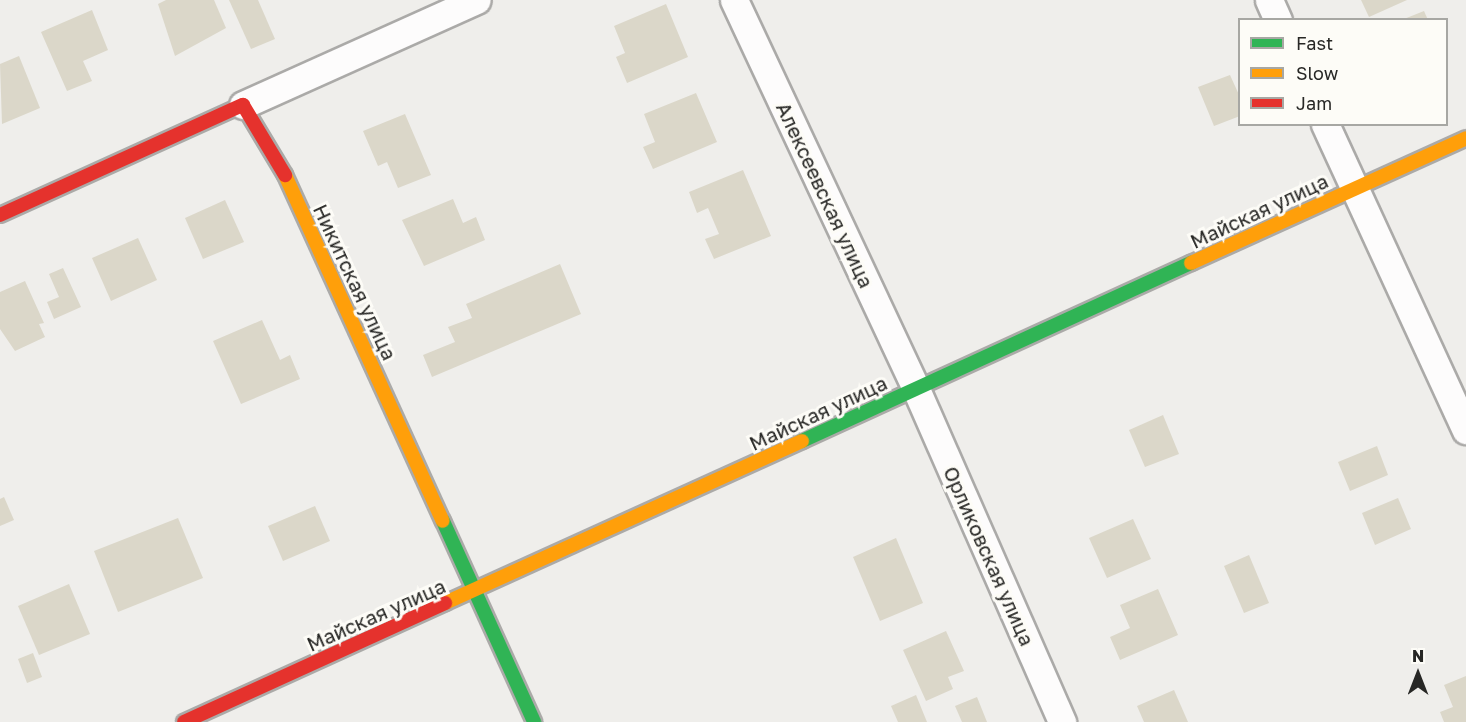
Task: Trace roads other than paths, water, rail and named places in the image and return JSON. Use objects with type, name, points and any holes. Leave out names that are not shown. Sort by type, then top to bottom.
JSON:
[{"type":"street","points":[[0,215],[477,0]]},
{"type":"street","name":"Алексеевская улица","points":[[734,0],[916,389]]},
{"type":"street","points":[[1269,0],[1277,18]]},
{"type":"street","name":"Никитская улица","points":[[243,105],[283,171],[534,722]]},
{"type":"street","points":[[1326,126],[1466,430]]},
{"type":"street","name":"Майская улица","points":[[184,722],[476,592],[1466,138]]},
{"type":"street","name":"Орликовская улица","points":[[916,389],[1062,722]]}]
